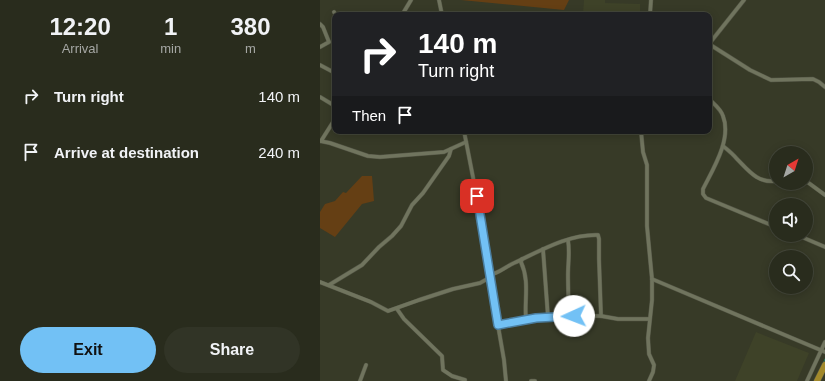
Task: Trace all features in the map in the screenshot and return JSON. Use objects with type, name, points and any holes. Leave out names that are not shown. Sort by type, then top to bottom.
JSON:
[{"type":"highway","points":[[817,381],[825,365]]},
{"type":"street","points":[[404,12],[410,0]]},
{"type":"street","points":[[439,0],[441,12]]},
{"type":"street","points":[[650,12],[651,0]]},
{"type":"street","points":[[712,40],[744,0]]},
{"type":"street","points":[[320,24],[323,27],[329,42],[320,47]]},
{"type":"street","points":[[712,46],[750,70],[771,80],[813,79],[825,87]]},
{"type":"street","points":[[320,65],[332,71]]},
{"type":"street","points":[[320,97],[332,104]]},
{"type":"street","points":[[712,102],[724,116],[726,131],[723,146],[718,159],[703,189],[704,196],[769,224]]},
{"type":"street","points":[[332,123],[320,141],[368,156],[380,157],[444,152],[466,142]]},
{"type":"street","points":[[465,134],[479,208],[489,277],[504,360],[506,381]]},
{"type":"street","points":[[641,134],[643,152],[647,165],[647,226],[652,279],[652,300],[649,319],[649,354],[654,365],[649,381]]},
{"type":"street","points":[[723,146],[736,157],[752,175],[763,181],[769,181]]},
{"type":"street","points":[[329,285],[362,265],[401,226],[412,205],[449,156],[451,149]]},
{"type":"street","points":[[813,186],[825,195]]},
{"type":"street","points":[[320,282],[371,302],[386,311],[390,311],[453,289],[480,283],[522,259],[543,249],[568,240],[578,237],[599,236],[602,316]]},
{"type":"street","points":[[568,240],[568,316]]},
{"type":"street","points":[[813,241],[825,246]]},
{"type":"street","points":[[543,249],[548,317]]},
{"type":"street","points":[[522,259],[521,262],[524,270],[527,294],[526,320]]},
{"type":"street","points":[[652,279],[823,351]]},
{"type":"street","points":[[397,309],[442,356],[443,370],[452,376],[465,380]]},
{"type":"street","points":[[498,325],[548,317],[568,316],[602,316],[618,319],[649,319]]},
{"type":"street","points":[[807,381],[823,351],[825,342]]},
{"type":"street","points":[[360,381],[366,364]]},
{"type":"shaded area","points":[[461,0],[569,0],[564,10]]},
{"type":"shaded area","points":[[584,0],[605,0],[605,3],[640,4],[640,12],[583,12]]},
{"type":"shaded area","points":[[362,176],[372,176],[374,201],[362,204],[335,237],[320,228],[320,212],[325,204],[335,201],[343,192],[346,193]]},
{"type":"shaded area","points":[[756,332],[809,353],[797,381],[735,381]]},
{"type":"waterway","points":[[823,364],[825,359]]},
{"type":"route","points":[[477,196],[498,325],[536,318],[574,316]]}]
